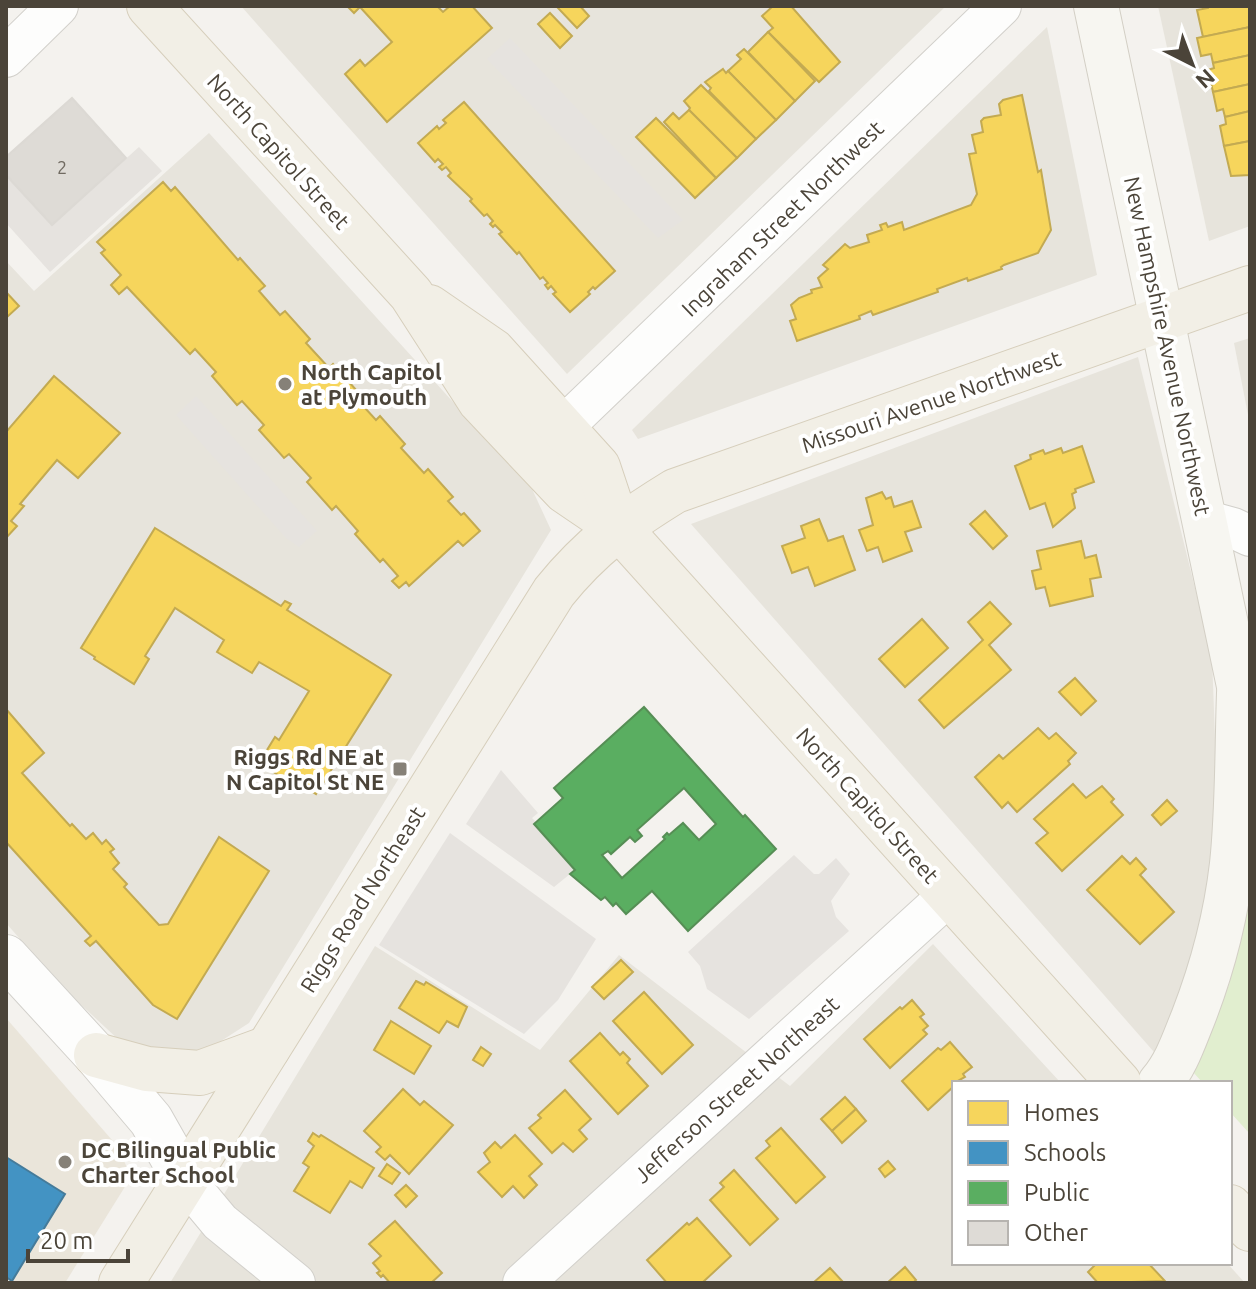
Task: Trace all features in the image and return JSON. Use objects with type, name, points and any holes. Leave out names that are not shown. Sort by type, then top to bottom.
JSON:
[{"type":"main road","name":"North Capitol Street","points":[[149,6],[411,294]]},
{"type":"main road","name":"New Hampshire Avenue Northwest","points":[[1096,6],[1245,706],[1227,897],[1201,999],[1162,1081]]},
{"type":"main road","name":"Missouri Avenue Northwest","points":[[618,527],[675,491],[1250,288]]},
{"type":"main road","points":[[411,294],[493,351],[598,467],[618,527]]},
{"type":"main road","points":[[411,294],[480,401],[565,491],[618,527]]},
{"type":"main road","name":"North Capitol Street","points":[[618,527],[1117,1081]]},
{"type":"main road","name":"Riggs Road Northeast","points":[[121,1283],[554,592],[577,565],[618,527]]},
{"type":"main road","points":[[96,1055],[147,1069],[200,1073],[268,1048]]},
{"type":"main road","points":[[1232,1209],[1250,1229]]},
{"type":"street","points":[[6,57],[58,6]]},
{"type":"street","name":"Ingraham Street Northwest","points":[[562,428],[1001,6]]},
{"type":"street","points":[[1204,520],[1250,536]]},
{"type":"street","name":"Jefferson Street Northeast","points":[[523,1283],[949,895]]},
{"type":"street","points":[[6,957],[151,1120],[185,1180],[220,1222],[295,1283]]},
{"type":"shaded area","points":[[241,6],[946,6],[567,374]]},
{"type":"shaded area","points":[[1158,6],[1250,6],[1250,226],[1209,241]]},
{"type":"shaded area","points":[[1047,27],[1097,275],[638,439],[632,430]]},
{"type":"shaded area","points":[[510,38],[683,220],[658,238],[487,59]]},
{"type":"shaded area","points":[[209,133],[532,489],[551,530],[249,1023],[187,1063],[135,1055],[62,987],[6,923],[6,261],[34,291]]},
{"type":"shaded area","points":[[139,147],[162,171],[50,272],[6,223],[6,175],[52,225]]},
{"type":"shaded area","points":[[1250,338],[1250,425],[1234,343]]},
{"type":"shaded area","points":[[1138,357],[1212,657],[1218,819],[1193,975],[1154,1052],[691,524]]},
{"type":"shaded area","points":[[196,396],[317,531],[299,547],[286,538],[176,415]]},
{"type":"shaded area","points":[[501,770],[538,813],[532,818],[536,822],[534,825],[575,870],[554,887],[466,824]]},
{"type":"shaded area","points":[[450,833],[596,939],[558,1000],[524,1034],[379,945]]},
{"type":"shaded area","points":[[794,855],[814,874],[819,874],[836,858],[850,874],[831,901],[836,917],[849,931],[749,1019],[707,989],[700,966],[688,952]]},
{"type":"shaded area","points":[[933,944],[1059,1081],[952,1081],[952,1265],[1229,1265],[1245,1283],[170,1283],[375,946],[540,1050],[619,955],[790,1086]]},
{"type":"shaded area","name":"DC Bilingual Public Charter School","points":[[6,1018],[118,1147],[131,1177],[65,1283],[6,1283]]},
{"type":"green space","points":[[1250,894],[1250,1134],[1232,1114],[1232,1081],[1201,1081],[1193,1072],[1229,985]]},
{"type":"building: Homes","points":[[347,6],[437,6],[443,12],[450,6],[472,6],[492,28],[387,122],[345,74],[360,60],[365,66],[392,42],[360,7],[354,13]]},
{"type":"building: Homes","points":[[580,6],[589,16],[577,28],[557,7]]},
{"type":"building: Homes","points":[[773,6],[791,6],[840,62],[819,82],[768,32],[773,28],[762,16]]},
{"type":"building: Homes","points":[[1208,6],[1250,6],[1250,27],[1203,37],[1197,10]]},
{"type":"building: Homes","points":[[550,13],[572,36],[560,48],[538,24]]},
{"type":"building: Homes","points":[[1250,27],[1250,55],[1213,63],[1211,54],[1201,56],[1197,38]]},
{"type":"building: Homes","points":[[768,32],[815,81],[795,101],[748,52]]},
{"type":"building: Homes","points":[[744,49],[795,101],[776,120],[728,71],[741,59],[737,55]]},
{"type":"building: Homes","points":[[1250,55],[1250,84],[1213,92],[1208,70],[1214,68],[1213,63]]},
{"type":"building: Homes","points":[[723,69],[776,120],[756,139],[709,91],[711,88],[705,82]]},
{"type":"building: Homes","points":[[1250,84],[1250,111],[1225,117],[1223,109],[1217,111],[1213,92]]},
{"type":"building: Homes","points":[[701,85],[756,139],[737,158],[689,110],[684,101]]},
{"type":"building: Homes","points":[[1022,95],[1038,172],[1041,170],[1051,230],[1038,253],[873,315],[871,311],[859,316],[860,319],[797,341],[790,321],[796,319],[791,305],[812,293],[811,290],[822,287],[818,278],[828,269],[823,265],[845,244],[850,248],[869,242],[867,235],[882,230],[880,225],[886,223],[888,227],[902,222],[904,230],[971,205],[977,194],[969,154],[976,153],[972,135],[983,132],[981,121],[984,118],[1001,115],[999,104],[1003,100]]},
{"type":"building: Homes","points":[[464,102],[615,271],[595,289],[593,287],[588,292],[590,294],[570,312],[553,294],[556,292],[551,286],[548,289],[543,277],[540,279],[519,252],[517,254],[499,234],[502,232],[490,224],[493,221],[487,214],[484,216],[470,201],[472,199],[448,176],[451,173],[446,167],[442,170],[439,167],[443,164],[438,159],[435,162],[418,143],[437,126],[439,129],[446,123],[443,120]]},
{"type":"building: Homes","points":[[689,110],[737,158],[716,178],[664,122],[673,113],[679,119]]},
{"type":"building: Homes","points":[[1250,111],[1250,141],[1224,146],[1220,126],[1226,124],[1225,117]]},
{"type":"building: Homes","points":[[656,118],[716,178],[695,198],[636,137]]},
{"type":"building: Homes","points":[[1250,141],[1250,175],[1231,176],[1224,146]]},
{"type":"building: Homes","name":"North Capitol at Plymouth","points":[[163,182],[171,191],[175,187],[238,260],[240,258],[265,286],[259,291],[280,315],[285,311],[310,339],[306,343],[329,368],[333,364],[357,391],[353,395],[376,420],[380,416],[405,444],[401,448],[424,473],[428,469],[453,497],[448,501],[480,531],[463,546],[458,541],[409,586],[406,582],[399,588],[392,581],[398,576],[383,559],[380,562],[355,534],[358,531],[336,506],[332,510],[307,482],[311,478],[289,454],[284,458],[259,430],[264,425],[242,401],[237,405],[212,376],[216,372],[195,349],[190,354],[127,287],[119,294],[111,285],[121,275],[101,253],[105,250],[97,242]]},
{"type":"building: Homes","points":[[6,292],[19,306],[6,318]]},
{"type":"building: Homes","points":[[54,376],[120,433],[78,478],[57,460],[20,504],[24,506],[11,521],[17,526],[6,538],[6,432]]},
{"type":"building: Homes","points":[[1082,446],[1094,482],[1075,489],[1076,492],[1072,494],[1075,508],[1053,527],[1045,503],[1030,509],[1015,466],[1043,450],[1045,454],[1061,448],[1063,453]]},
{"type":"building: Homes","points":[[882,492],[886,499],[891,497],[894,507],[912,501],[921,527],[905,532],[912,551],[883,562],[878,547],[867,551],[859,530],[873,525],[866,498]]},
{"type":"building: Homes","points":[[985,511],[1007,536],[993,549],[970,524]]},
{"type":"building: Homes","points":[[819,519],[828,541],[843,536],[855,570],[815,586],[808,567],[792,573],[782,546],[805,538],[801,526]]},
{"type":"building: Homes","points":[[155,528],[281,606],[285,601],[291,604],[287,610],[391,675],[316,794],[302,785],[299,788],[259,763],[275,737],[279,740],[309,691],[259,662],[252,673],[217,652],[224,640],[175,608],[145,656],[149,659],[134,684],[81,648]]},
{"type":"building: Homes","points":[[1081,541],[1085,558],[1096,555],[1101,577],[1090,579],[1093,596],[1050,606],[1045,587],[1036,589],[1032,571],[1041,569],[1037,551]]},
{"type":"building: Homes","points":[[990,602],[1011,624],[989,645],[1011,670],[944,728],[919,700],[983,640],[968,622]]},
{"type":"building: Homes","points":[[922,619],[948,648],[905,687],[879,659]]},
{"type":"building: Homes","points":[[1075,678],[1096,701],[1081,715],[1059,692]]},
{"type":"building: Homes","points":[[6,709],[44,753],[22,773],[70,826],[72,824],[86,839],[93,833],[102,844],[106,840],[114,849],[110,852],[119,863],[113,869],[127,884],[124,887],[159,925],[168,924],[219,837],[269,871],[177,1019],[153,1005],[96,941],[90,946],[85,941],[91,936],[6,842]]},
{"type":"building: Homes","points":[[1038,728],[1049,739],[1056,733],[1076,753],[1068,761],[1070,764],[1017,812],[1008,802],[1002,808],[975,777],[999,755],[1003,759]]},
{"type":"building: Homes","points":[[1073,784],[1086,798],[1102,786],[1123,815],[1062,871],[1036,843],[1048,833],[1034,819]]},
{"type":"building: Homes","points":[[1167,800],[1177,811],[1161,825],[1152,815]]},
{"type":"building: Homes","points":[[1122,856],[1130,864],[1136,858],[1146,869],[1140,875],[1174,912],[1140,944],[1087,890]]},
{"type":"building: Homes","points":[[621,960],[633,972],[604,999],[592,987]]},
{"type":"building: Homes","points":[[416,981],[424,985],[426,982],[467,1007],[458,1027],[447,1021],[439,1033],[399,1008]]},
{"type":"building: Homes","points":[[644,992],[693,1045],[662,1074],[613,1021]]},
{"type":"building: Homes","points":[[912,1000],[924,1014],[920,1017],[928,1026],[923,1030],[927,1034],[890,1068],[864,1039]]},
{"type":"building: Homes","points":[[391,1021],[431,1046],[414,1074],[374,1050]]},
{"type":"building: Homes","points":[[600,1033],[620,1055],[623,1052],[630,1059],[627,1063],[648,1086],[618,1114],[570,1061]]},
{"type":"building: Homes","points":[[950,1042],[972,1067],[963,1074],[965,1077],[952,1081],[952,1088],[928,1110],[902,1081],[938,1048],[941,1050]]},
{"type":"building: Homes","points":[[481,1047],[491,1054],[483,1066],[473,1060]]},
{"type":"building: Homes","points":[[403,1089],[420,1105],[424,1101],[453,1125],[409,1174],[390,1155],[385,1160],[376,1152],[381,1147],[364,1131]]},
{"type":"building: Homes","points":[[565,1090],[591,1119],[579,1130],[587,1139],[573,1152],[563,1143],[552,1153],[529,1128],[541,1118],[538,1115]]},
{"type":"building: Homes","points":[[845,1097],[856,1109],[832,1131],[821,1119]]},
{"type":"building: Homes","points":[[856,1109],[866,1121],[842,1143],[832,1131]]},
{"type":"building: Homes","points":[[781,1128],[825,1177],[796,1203],[756,1158],[770,1146],[766,1141]]},
{"type":"building: Homes","points":[[313,1133],[374,1168],[362,1188],[350,1181],[330,1213],[294,1191],[309,1167],[303,1163],[314,1146],[308,1141]]},
{"type":"building: Homes","points":[[515,1135],[542,1164],[529,1176],[537,1185],[524,1198],[513,1186],[502,1197],[478,1172],[490,1162],[484,1153],[495,1142],[501,1148]]},
{"type":"building: Homes","points":[[888,1161],[895,1169],[885,1177],[879,1169]]},
{"type":"building: Homes","points":[[387,1164],[400,1173],[392,1184],[379,1176]]},
{"type":"building: Homes","points":[[734,1170],[778,1219],[750,1245],[710,1200],[724,1187],[720,1183]]},
{"type":"building: Homes","points":[[406,1185],[417,1196],[406,1207],[395,1195]]},
{"type":"building: Homes","points":[[697,1218],[731,1256],[702,1283],[667,1283],[647,1260],[687,1223],[689,1225]]},
{"type":"building: Homes","points":[[395,1221],[442,1273],[431,1283],[390,1283],[377,1273],[380,1271],[373,1263],[381,1256],[369,1244]]},
{"type":"building: Homes","points":[[1095,1265],[1150,1265],[1165,1281],[1098,1283],[1088,1272]]},
{"type":"building: Homes","points":[[905,1267],[916,1280],[913,1283],[887,1283]]},
{"type":"building: Homes","points":[[830,1268],[844,1283],[813,1283]]},
{"type":"building: Schools","points":[[6,1157],[65,1194],[12,1281],[6,1277]]},
{"type":"building: Public","points":[[644,707],[776,849],[688,931],[652,891],[626,914],[616,903],[613,906],[605,897],[601,900],[570,874],[575,870],[534,824],[563,798],[554,788]],"holes":[[[684,788],[716,824],[699,840],[683,823],[669,835],[667,833],[663,837],[665,839],[622,878],[602,855],[608,851],[611,854],[630,837],[635,842],[642,836],[637,830]]]},
{"type":"building: Other","points":[[72,98],[126,158],[52,225],[6,175],[6,157]]},
{"type":"place","name":"North Capitol at Plymouth","points":[[285,384]]},
{"type":"place","name":"Riggs Rd NE at N Capitol St NE","points":[[400,769]]},
{"type":"place","name":"DC Bilingual Public Charter School","points":[[65,1162]]}]
